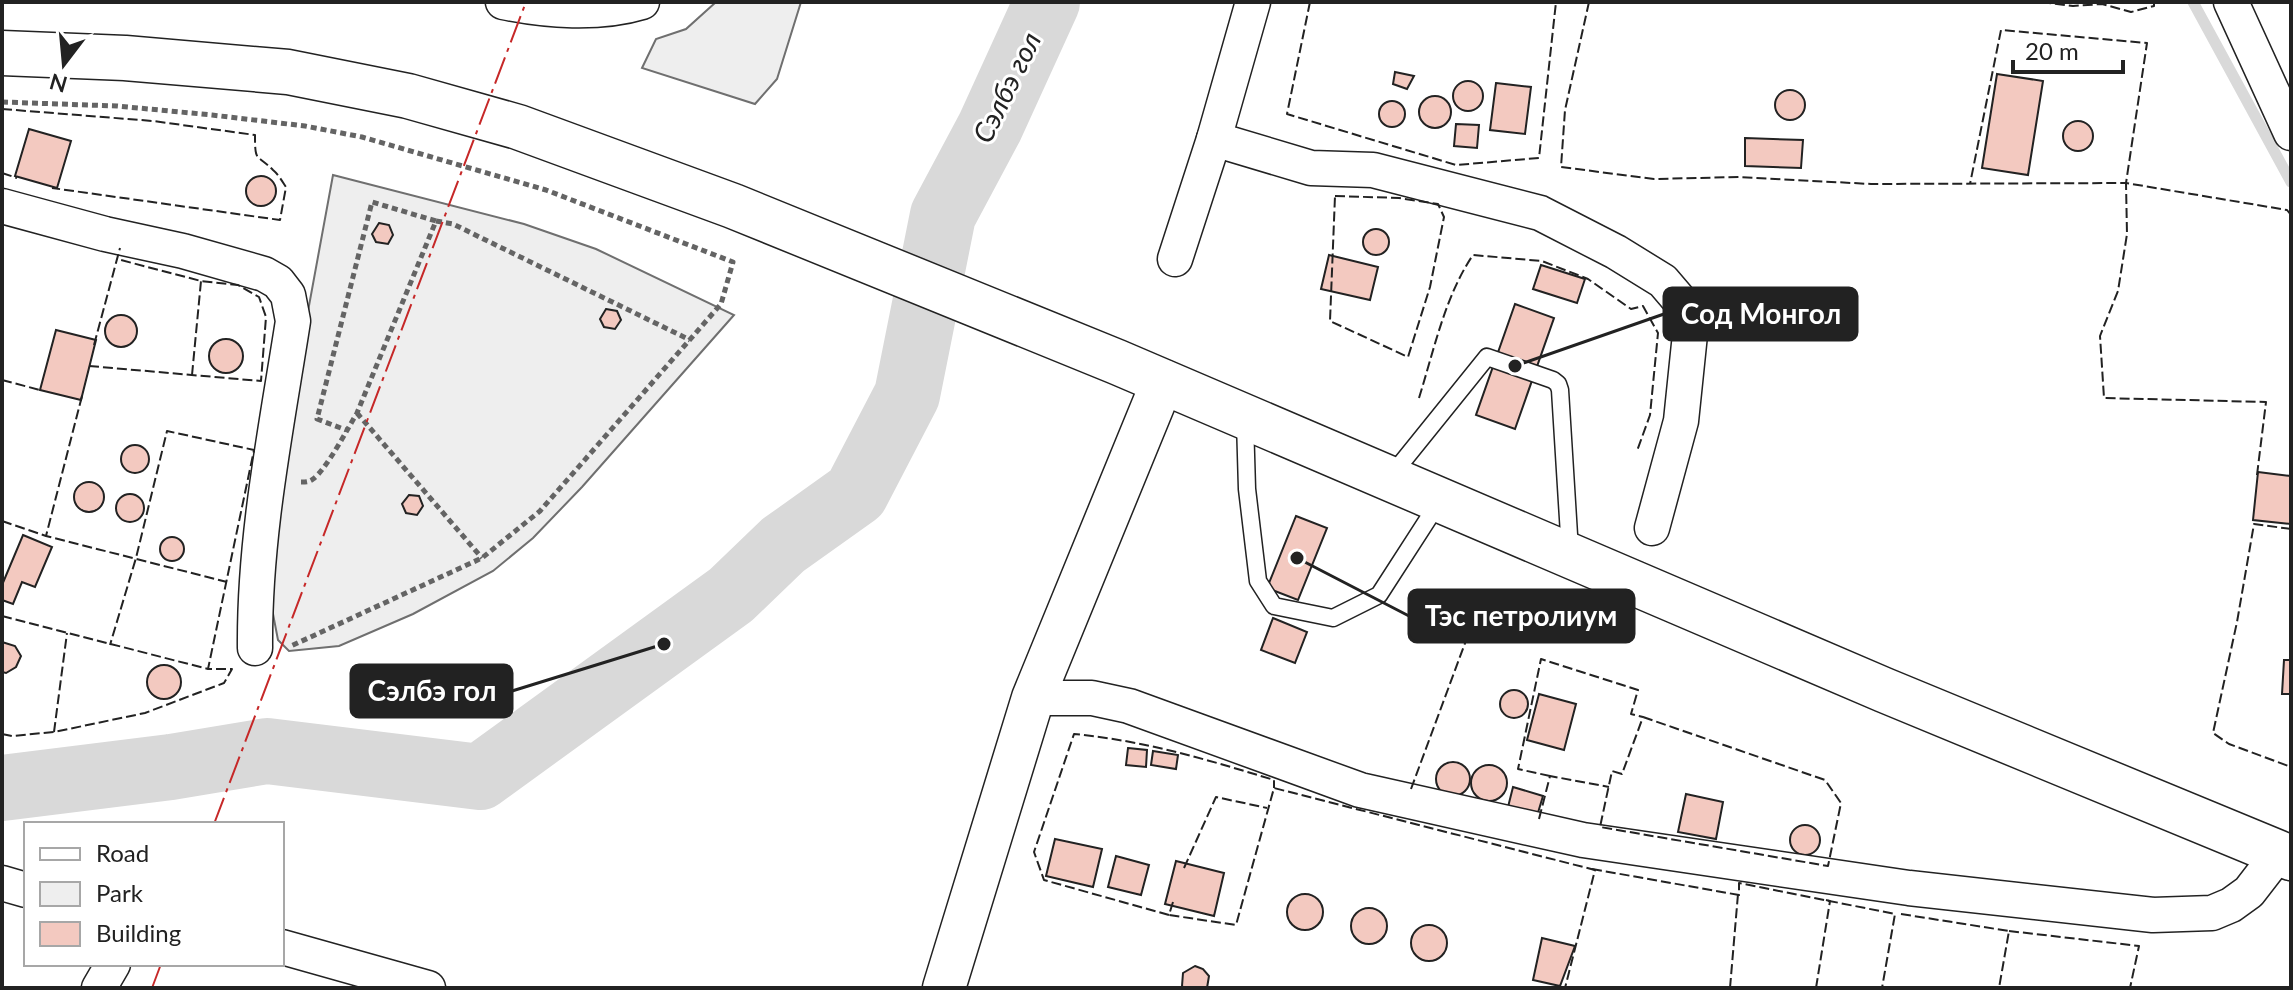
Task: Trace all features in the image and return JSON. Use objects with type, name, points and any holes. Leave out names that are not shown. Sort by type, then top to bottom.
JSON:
[{"type":"main road","points":[[2,53],[224,65],[288,72],[346,83],[518,127],[733,206],[1117,362],[1884,690],[2285,856]]},
{"type":"street","points":[[503,2],[580,9],[622,7],[642,2]]},
{"type":"street","points":[[1175,259],[1214,139],[1253,2]]},
{"type":"street","points":[[2231,2],[2291,133]]},
{"type":"street","points":[[1214,139],[1311,168],[1373,170],[1540,213],[1616,252],[1663,281],[1692,315],[1681,421],[1652,528]]},
{"type":"street","points":[[2,206],[264,274],[278,282],[288,295],[293,321],[262,515],[255,594],[268,650]]},
{"type":"street","points":[[944,988],[1033,698],[1163,381]]},
{"type":"street","points":[[1033,698],[1092,698],[1129,706],[1360,790],[1583,840],[1909,888],[2153,915],[2212,913],[2231,905],[2249,892],[2285,856]]},
{"type":"street","points":[[2,883],[24,889]]},
{"type":"street","points":[[284,948],[428,988]]},
{"type":"street","points":[[99,988],[112,966]]},
{"type":"lane","points":[[1390,477],[1487,357],[1553,380],[1560,390],[1571,556]]},
{"type":"lane","points":[[1245,415],[1247,489],[1258,581],[1274,606],[1333,618],[1379,595],[1441,499]]},
{"type":"path","points":[[2,102],[117,106],[305,126],[400,147],[546,190],[733,262],[721,304],[540,511],[482,558],[268,650]]},
{"type":"path","points":[[346,430],[317,419],[372,202],[453,224],[690,340]]},
{"type":"path","points":[[268,476],[302,482],[314,479],[357,413],[436,221]]},
{"type":"path","points":[[357,413],[482,558]]},
{"type":"green space","points":[[716,2],[801,2],[777,79],[755,104],[642,68],[656,39],[686,29]]},
{"type":"green space","points":[[333,175],[524,224],[596,249],[734,315],[582,487],[533,538],[493,571],[413,614],[339,646],[289,651],[278,640],[268,588],[277,480]]},
{"type":"building","points":[[1395,72],[1414,76],[1407,89],[1393,84]]},
{"type":"building","points":[[1997,74],[2043,81],[2028,175],[1982,168]]},
{"type":"building","points":[[1468,81],[1479,85],[1483,96],[1479,107],[1468,111],[1457,107],[1453,96],[1457,85]]},
{"type":"building","points":[[1496,83],[1531,87],[1525,134],[1490,130]]},
{"type":"building","points":[[1790,90],[1801,94],[1805,105],[1801,116],[1790,120],[1779,116],[1775,105],[1779,94]]},
{"type":"building","points":[[1435,96],[1447,100],[1451,112],[1447,124],[1435,128],[1423,124],[1419,112],[1423,100]]},
{"type":"building","points":[[1392,101],[1401,105],[1405,114],[1401,123],[1392,127],[1383,123],[1379,114],[1383,105]]},
{"type":"building","points":[[2078,121],[2089,125],[2093,136],[2089,147],[2078,151],[2067,147],[2063,136],[2067,125]]},
{"type":"building","points":[[1456,124],[1479,125],[1477,148],[1454,146]]},
{"type":"building","points":[[29,129],[71,141],[57,188],[15,176]]},
{"type":"building","points":[[1745,138],[1803,140],[1801,168],[1745,166]]},
{"type":"building","points":[[261,176],[272,180],[276,191],[272,202],[261,206],[250,202],[246,191],[250,180]]},
{"type":"building","points":[[379,223],[389,225],[393,235],[388,244],[376,242],[372,234]]},
{"type":"building","points":[[1376,229],[1385,233],[1389,242],[1385,251],[1376,255],[1367,251],[1363,242],[1367,233]]},
{"type":"building","points":[[1329,255],[1378,267],[1370,300],[1321,289]]},
{"type":"building","points":[[1541,265],[1585,279],[1577,303],[1533,289]]},
{"type":"building","points":[[1515,304],[1554,318],[1515,429],[1476,415]]},
{"type":"building","points":[[606,309],[617,311],[621,320],[615,329],[604,327],[600,319]]},
{"type":"building","points":[[121,315],[132,320],[137,331],[132,342],[121,347],[110,342],[105,331],[110,320]]},
{"type":"building","points":[[56,330],[96,340],[81,400],[40,390]]},
{"type":"building","points":[[226,339],[238,344],[243,356],[238,368],[226,373],[214,368],[209,356],[214,344]]},
{"type":"building","points":[[135,445],[145,449],[149,459],[145,469],[135,473],[125,469],[121,459],[125,449]]},
{"type":"building","points":[[2258,472],[2291,476],[2291,524],[2253,520]]},
{"type":"building","points":[[89,482],[100,486],[104,497],[100,508],[89,512],[78,508],[74,497],[78,486]]},
{"type":"building","points":[[130,494],[140,498],[144,508],[140,518],[130,522],[120,518],[116,508],[120,498]]},
{"type":"building","points":[[409,495],[419,496],[423,506],[417,515],[406,513],[402,504]]},
{"type":"building","points":[[1296,516],[1327,528],[1298,600],[1267,588]]},
{"type":"building","points":[[23,535],[52,547],[35,587],[22,582],[13,604],[2,600],[2,585]]},
{"type":"building","points":[[172,537],[181,540],[184,549],[181,558],[172,561],[163,558],[160,549],[163,540]]},
{"type":"building","points":[[1273,618],[1307,632],[1295,663],[1261,650]]},
{"type":"building","points":[[2,642],[15,646],[21,656],[16,667],[6,673],[2,672]]},
{"type":"building","points":[[2284,660],[2291,660],[2291,694],[2282,694]]},
{"type":"building","points":[[164,665],[176,670],[181,682],[176,694],[164,699],[152,694],[147,682],[152,670]]},
{"type":"building","points":[[1514,690],[1524,694],[1528,704],[1524,714],[1514,718],[1504,714],[1500,704],[1504,694]]},
{"type":"building","points":[[1539,694],[1576,704],[1564,750],[1527,740]]},
{"type":"building","points":[[1128,748],[1147,750],[1146,767],[1126,765]]},
{"type":"building","points":[[1153,751],[1178,755],[1176,769],[1151,765]]},
{"type":"building","points":[[1453,762],[1465,767],[1470,779],[1465,791],[1453,796],[1441,791],[1436,779],[1441,767]]},
{"type":"building","points":[[1489,765],[1502,770],[1507,783],[1502,796],[1489,801],[1476,796],[1471,783],[1476,770]]},
{"type":"building","points":[[1513,787],[1543,796],[1537,816],[1508,807]]},
{"type":"building","points":[[1686,794],[1723,802],[1716,839],[1678,832]]},
{"type":"building","points":[[1805,825],[1816,829],[1820,840],[1816,851],[1805,855],[1794,851],[1790,840],[1794,829]]},
{"type":"building","points":[[1055,839],[1102,849],[1093,887],[1046,876]]},
{"type":"building","points":[[1116,856],[1149,865],[1141,895],[1108,887]]},
{"type":"building","points":[[1176,861],[1224,873],[1214,916],[1165,904]]},
{"type":"building","points":[[1305,894],[1318,899],[1323,912],[1318,925],[1305,930],[1292,925],[1287,912],[1292,899]]},
{"type":"building","points":[[1369,908],[1382,913],[1387,926],[1382,939],[1369,944],[1356,939],[1351,926],[1356,913]]},
{"type":"building","points":[[1429,925],[1442,930],[1447,943],[1442,956],[1429,961],[1416,956],[1411,943],[1416,930]]},
{"type":"building","points":[[1542,938],[1575,946],[1560,986],[1533,980]]},
{"type":"building","points":[[1195,966],[1209,976],[1207,988],[1182,986],[1183,973]]},
{"type":"waterway","name":"Сэлбэ гол","points":[[2,788],[171,767],[267,751],[480,777],[731,595],[783,545],[856,493],[907,395],[943,215],[990,127],[1047,2]]},
{"type":"waterway","points":[[2193,2],[2291,182]]},
{"type":"fence","points":[[1310,2],[1287,114],[1456,165],[1539,158],[1556,2]]},
{"type":"fence","points":[[1589,2],[1565,110],[1561,167],[1654,179],[1739,177],[1871,184],[2126,183],[2147,43],[2001,30],[1970,184]]},
{"type":"fence","points":[[2041,2],[2073,6],[2102,4],[2131,12],[2154,6],[2154,2]]},
{"type":"fence","points":[[2,109],[153,121],[255,135],[258,157],[286,187],[280,220],[52,188]]},
{"type":"fence","points":[[2,173],[17,178]]},
{"type":"fence","points":[[2257,475],[2266,402],[2104,398],[2100,336],[2118,291],[2127,234],[2126,183],[2287,210],[2291,215]]},
{"type":"fence","points":[[1335,196],[1399,198],[1438,204],[1444,217],[1430,287],[1408,357],[1330,321],[1335,196]]},
{"type":"fence","points":[[94,345],[120,248]]},
{"type":"fence","points":[[1419,398],[1448,306],[1473,255],[1542,261],[1588,279],[1631,309],[1643,306],[1658,333],[1650,415],[1637,451]]},
{"type":"fence","points":[[89,366],[261,381],[266,317],[259,297],[238,285],[201,281],[117,259]]},
{"type":"fence","points":[[192,375],[201,281]]},
{"type":"fence","points":[[2,380],[40,390]]},
{"type":"fence","points":[[82,396],[46,536],[227,582]]},
{"type":"fence","points":[[2,616],[208,669],[254,450],[167,431],[136,558],[110,645]]},
{"type":"fence","points":[[2,521],[46,536]]},
{"type":"fence","points":[[2291,529],[2254,524],[2213,733],[2229,744],[2291,767]]},
{"type":"fence","points":[[1411,789],[1471,627]]},
{"type":"fence","points":[[54,732],[67,633]]},
{"type":"fence","points":[[1550,776],[1518,769],[1541,659],[1638,690],[1631,714],[1643,717]]},
{"type":"fence","points":[[2,734],[54,732],[145,713],[224,683],[232,669],[208,669]]},
{"type":"fence","points":[[1643,717],[1825,780],[1841,803],[1828,866],[1600,827],[1612,771],[1622,774],[1643,717]]},
{"type":"fence","points":[[1169,915],[1044,880],[1034,852],[1074,734],[1126,741],[1199,758],[1274,780],[1274,788]]},
{"type":"fence","points":[[1539,819],[1550,776],[1609,787]]},
{"type":"fence","points":[[1173,902],[1169,915],[1236,925],[1274,788],[1595,870],[1565,988]]},
{"type":"fence","points":[[1184,868],[1216,797],[1267,808]]},
{"type":"fence","points":[[1592,869],[1739,895],[1739,883],[1895,914],[1882,988]]},
{"type":"fence","points":[[1730,988],[1738,894]]},
{"type":"fence","points":[[1816,988],[1830,901],[1826,900]]},
{"type":"fence","points":[[1901,914],[2009,931],[1999,988]]},
{"type":"fence","points":[[2009,931],[2139,946],[2130,988]]},
{"type":"power","points":[[215,822],[526,2]]},
{"type":"power","points":[[152,988],[160,966]]},
{"type":"place","name":"Сод Монгол","points":[[1515,366]]},
{"type":"place","name":"Тэс петролиум","points":[[1297,558]]},
{"type":"place","name":"Сэлбэ гол","points":[[664,644]]}]
